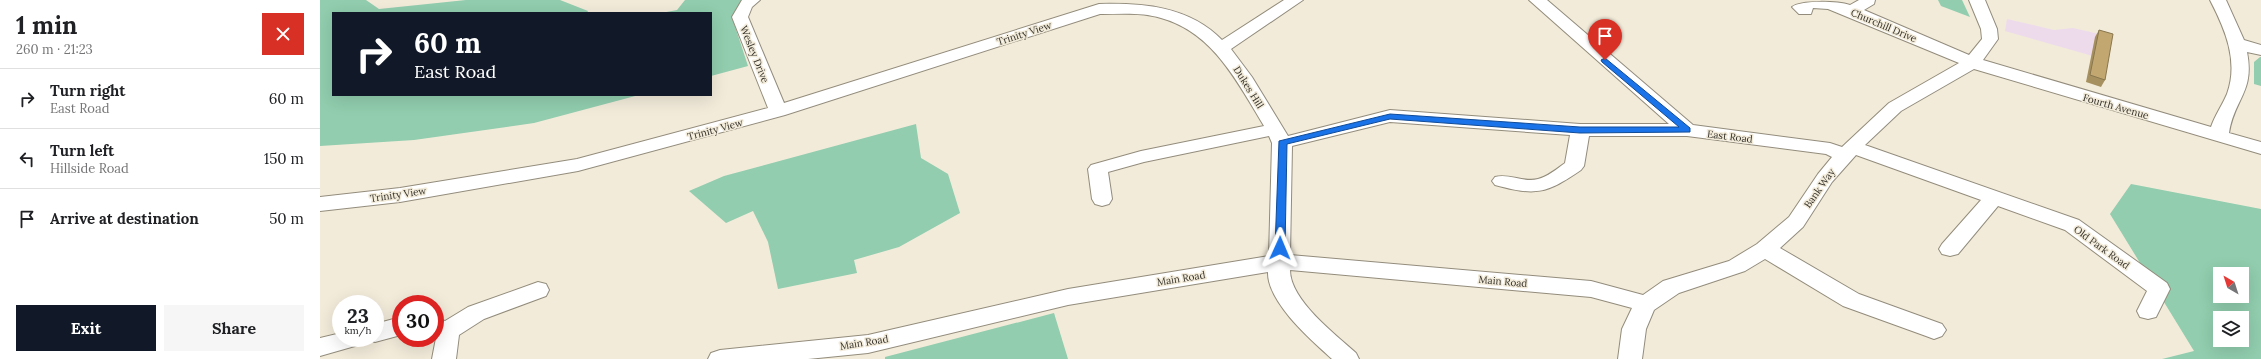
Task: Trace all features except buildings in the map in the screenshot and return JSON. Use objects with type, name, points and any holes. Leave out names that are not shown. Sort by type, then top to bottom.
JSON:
[{"type":"street","name":"Wesley Drive","points":[[752,0],[745,5],[740,16],[778,111]]},
{"type":"street","points":[[1224,46],[1295,0]]},
{"type":"street","points":[[1537,0],[1547,11],[1687,130]]},
{"type":"street","points":[[1852,11],[1868,1],[1867,0]]},
{"type":"street","name":"Bank Way","points":[[1645,305],[1671,287],[1737,266],[1765,249],[1796,222],[1825,178],[1848,151],[1894,107],[1972,63],[1990,40],[1989,29],[1977,0]]},
{"type":"street","points":[[2218,0],[2231,23],[2238,44],[2241,69],[2237,91],[2219,136]]},
{"type":"street","name":"Churchill Drive","points":[[1805,11],[1800,7],[1812,3],[1828,2],[1972,63]]},
{"type":"street","name":"Dukes Hill","points":[[1099,10],[1119,6],[1138,5],[1176,12],[1197,21],[1224,46],[1279,136]]},
{"type":"street","name":"Trinity View","points":[[320,204],[400,195],[578,166],[778,111],[1099,10]]},
{"type":"street","points":[[2238,44],[2261,50]]},
{"type":"street","name":"Fourth Avenue","points":[[1972,63],[2261,148]]},
{"type":"street","name":"East Road","points":[[1102,199],[1098,169],[1141,156],[1279,136],[1390,116],[1580,130],[1687,130],[1848,151]]},
{"type":"street","points":[[1502,181],[1534,188],[1551,183],[1574,166],[1580,130]]},
{"type":"street","points":[[1279,136],[1279,278],[1284,293],[1311,325],[1347,359]]},
{"type":"street","name":"Old Park Road","points":[[1848,151],[1995,197],[2072,224],[2159,289],[2148,311]]},
{"type":"street","points":[[1950,249],[1995,197]]},
{"type":"street","points":[[1765,249],[1851,300],[1934,330]]},
{"type":"street","name":"Main Road","points":[[729,358],[868,344],[1068,297],[1280,262],[1591,289],[1645,305]]},
{"type":"street","points":[[444,328],[476,313],[538,290]]},
{"type":"street","points":[[1630,359],[1634,329],[1645,305]]},
{"type":"street","points":[[444,334],[448,337],[444,359]]},
{"type":"street","points":[[320,347],[332,344]]},
{"type":"shaded area","points":[[2007,19],[2054,30],[2073,28],[2112,37],[2107,60],[2005,31]]},
{"type":"green space","points":[[320,0],[366,0],[379,9],[466,0],[560,0],[588,11],[332,12],[332,96],[635,96],[534,123],[414,140],[320,146]]},
{"type":"green space","points":[[685,0],[744,0],[732,17],[748,66],[712,76],[712,12],[666,12],[677,10]]},
{"type":"green space","points":[[1938,0],[1962,0],[1970,17],[1941,6]]},
{"type":"green space","points":[[2260,57],[2261,86],[2254,84],[2254,62]]},
{"type":"green space","points":[[916,124],[921,158],[948,174],[960,213],[899,247],[854,260],[857,273],[778,289],[768,242],[753,211],[726,223],[689,191],[724,176]]},
{"type":"green space","points":[[2131,184],[2261,209],[2261,359],[2162,359],[2194,351],[2110,214]]},
{"type":"green space","points":[[1054,313],[1068,359],[885,359],[885,357]]},
{"type":"route","points":[[1280,248],[1282,143],[1315,133],[1390,116],[1580,130],[1687,130],[1605,60]]}]
